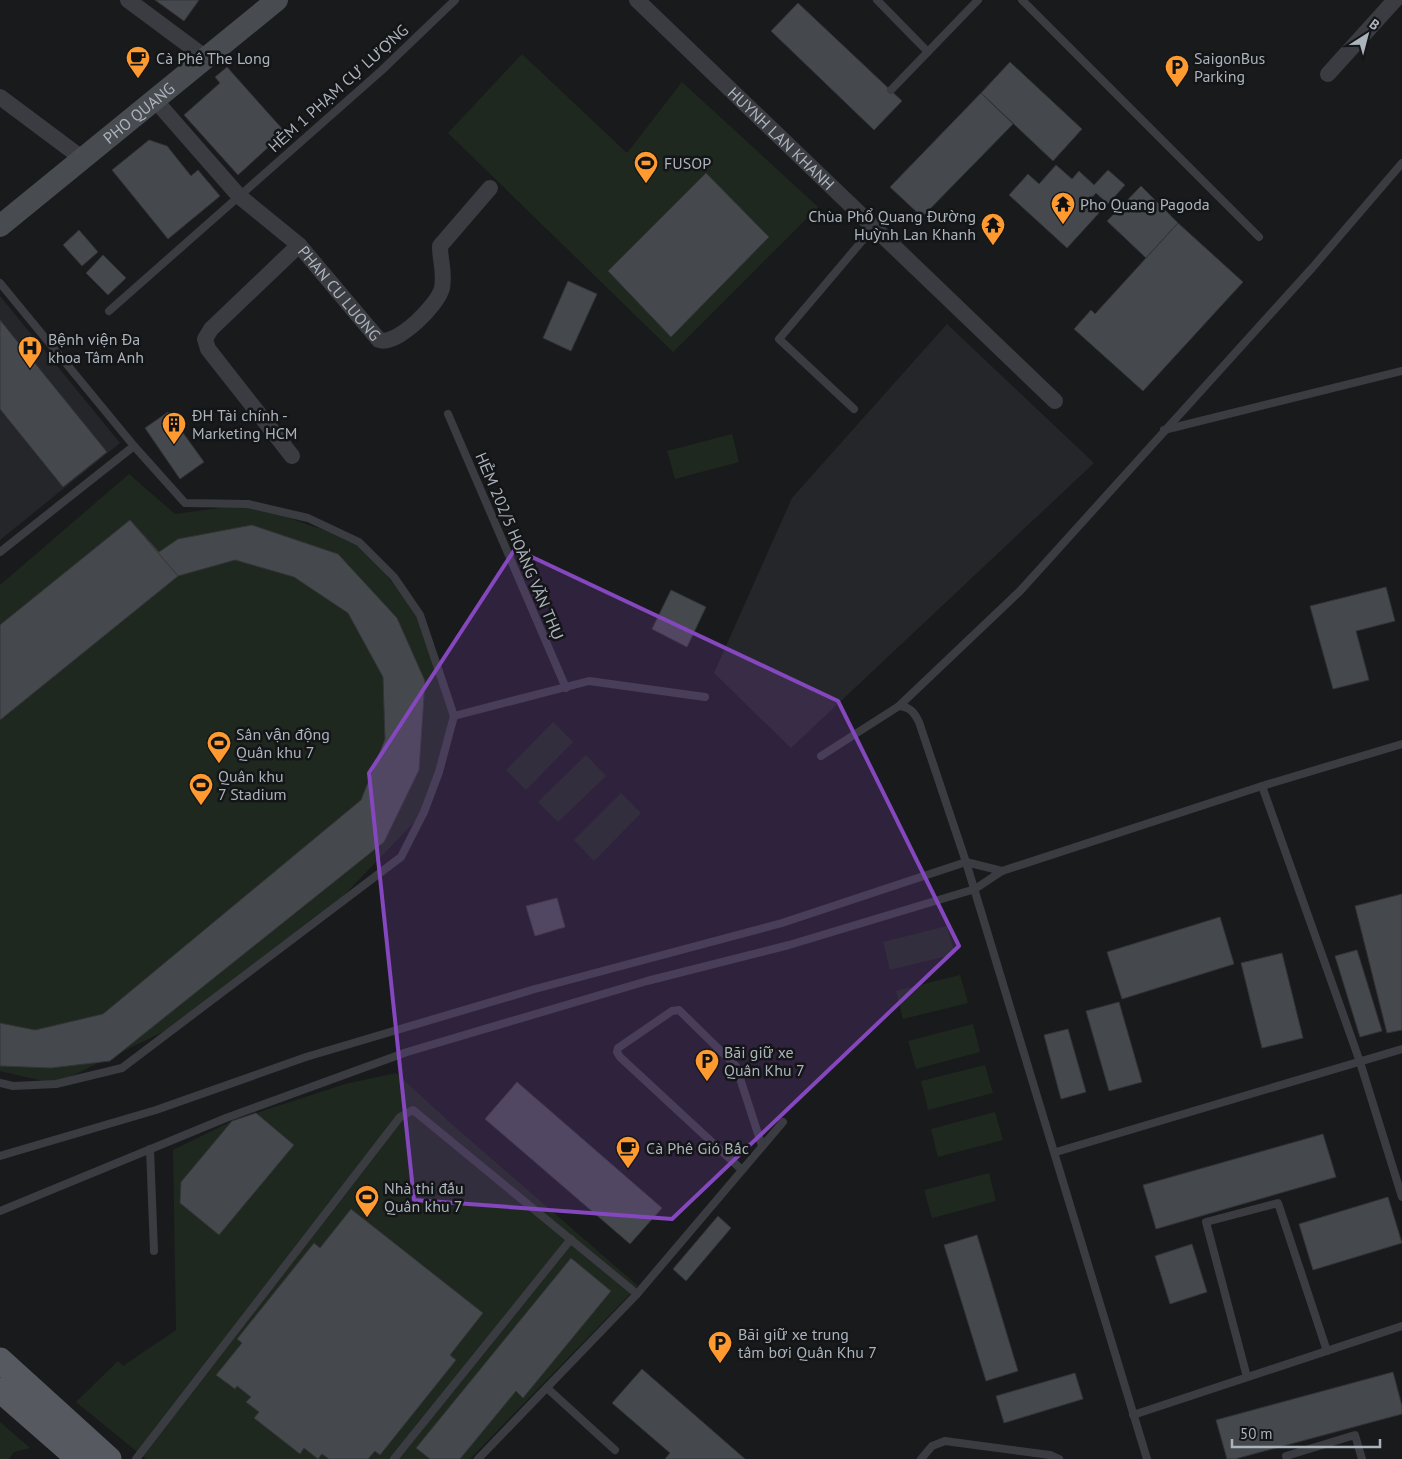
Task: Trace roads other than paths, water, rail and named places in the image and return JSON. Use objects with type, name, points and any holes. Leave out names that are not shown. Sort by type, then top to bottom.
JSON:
[{"type":"main road","name":"PHO QUANG","points":[[0,226],[277,0]]},
{"type":"main road","points":[[0,1360],[110,1459]]},
{"type":"main road","points":[[0,1390],[78,1459]]},
{"type":"street","points":[[128,0],[206,58]]},
{"type":"street","name":"HUYNH LAN KHANH","points":[[637,0],[1055,401]]},
{"type":"street","points":[[1328,74],[1395,0]]},
{"type":"street","points":[[0,97],[82,158]]},
{"type":"street","name":"PHAN CU LUONG","points":[[155,100],[238,196],[299,245],[379,340],[390,341],[414,323],[441,291],[444,270],[440,246],[490,188]]},
{"type":"street","points":[[292,456],[208,349],[205,339],[211,329],[299,245]]},
{"type":"lane","name":"HẺM 1 PHẠM CỰ LƯỢNG","points":[[109,311],[381,71],[455,0]]},
{"type":"lane","points":[[877,0],[928,52]]},
{"type":"lane","points":[[891,90],[978,0]]},
{"type":"lane","points":[[1022,0],[1259,237]]},
{"type":"lane","points":[[821,756],[899,706],[1020,591],[1313,267],[1402,163]]},
{"type":"lane","points":[[854,409],[779,339],[874,228]]},
{"type":"lane","points":[[0,283],[134,446],[185,503],[248,504],[308,518],[359,542],[394,577],[420,615],[454,716],[439,772],[424,812],[401,857],[122,1068],[56,1084],[13,1086],[0,1083]]},
{"type":"lane","points":[[1164,430],[1402,370]]},
{"type":"lane","name":"HẺM 202/5 HOÀNG VĂN THỤ","points":[[448,414],[566,688]]},
{"type":"lane","points":[[0,552],[134,446]]},
{"type":"lane","points":[[454,716],[589,681],[705,698]]},
{"type":"lane","points":[[899,706],[908,707],[915,714],[919,722],[975,889],[1056,1152],[1147,1459]]},
{"type":"lane","points":[[0,1211],[226,1118],[408,1052],[647,981],[789,945],[975,889],[1002,871],[1262,786],[1402,744]]},
{"type":"lane","points":[[1262,786],[1360,1062],[1402,1197]]},
{"type":"lane","points":[[0,1156],[156,1110],[306,1057],[535,989],[782,923],[966,862],[1002,871]]},
{"type":"lane","points":[[742,1170],[620,1057],[617,1052],[618,1048],[672,1012],[679,1010],[736,1066],[762,1146]]},
{"type":"lane","points":[[1056,1152],[1402,1050]]},
{"type":"lane","points":[[136,1459],[400,1117],[414,1110],[637,1294]]},
{"type":"lane","points":[[478,1459],[637,1294],[783,1122]]},
{"type":"lane","points":[[150,1149],[154,1251]]},
{"type":"lane","points":[[1247,1377],[1206,1222],[1278,1202],[1327,1351]]},
{"type":"lane","points":[[394,1459],[570,1239]]},
{"type":"lane","points":[[1133,1415],[1402,1326]]},
{"type":"lane","points":[[547,1388],[615,1450]]},
{"type":"lane","points":[[1287,1459],[1286,1456],[1355,1435],[1362,1459]]},
{"type":"lane","points":[[921,1459],[932,1446],[945,1441],[1050,1455],[1059,1459]]},
{"type":"place","name":"Cà Phê The Long","points":[[138,79]]},
{"type":"place","name":"SaigonBus Parking","points":[[1177,88]]},
{"type":"place","name":"FUSOP","points":[[646,184]]},
{"type":"place","name":"Pho Quang Pagoda","points":[[1063,225]]},
{"type":"place","name":"Chùa Phổ Quang Đường Huỳnh Lan Khanh","points":[[993,246]]},
{"type":"place","name":"Bệnh viện Đa khoa Tâm Anh","points":[[30,369]]},
{"type":"place","name":"ĐH Tài chính - Marketing HCM","points":[[174,445]]},
{"type":"place","name":"Sân vận động Quân khu 7","points":[[219,764]]},
{"type":"place","name":"Quân khu 7 Stadium","points":[[201,806]]},
{"type":"place","name":"Bãi giữ xe Quân Khu 7","points":[[707,1082]]},
{"type":"place","name":"Cà Phê Gió Bấc","points":[[628,1169]]},
{"type":"place","name":"Nhà thi đấu Quân khu 7","points":[[367,1218]]},
{"type":"place","name":"Bãi giữ xe trung tâm bơi Quân Khu 7","points":[[720,1364]]}]
